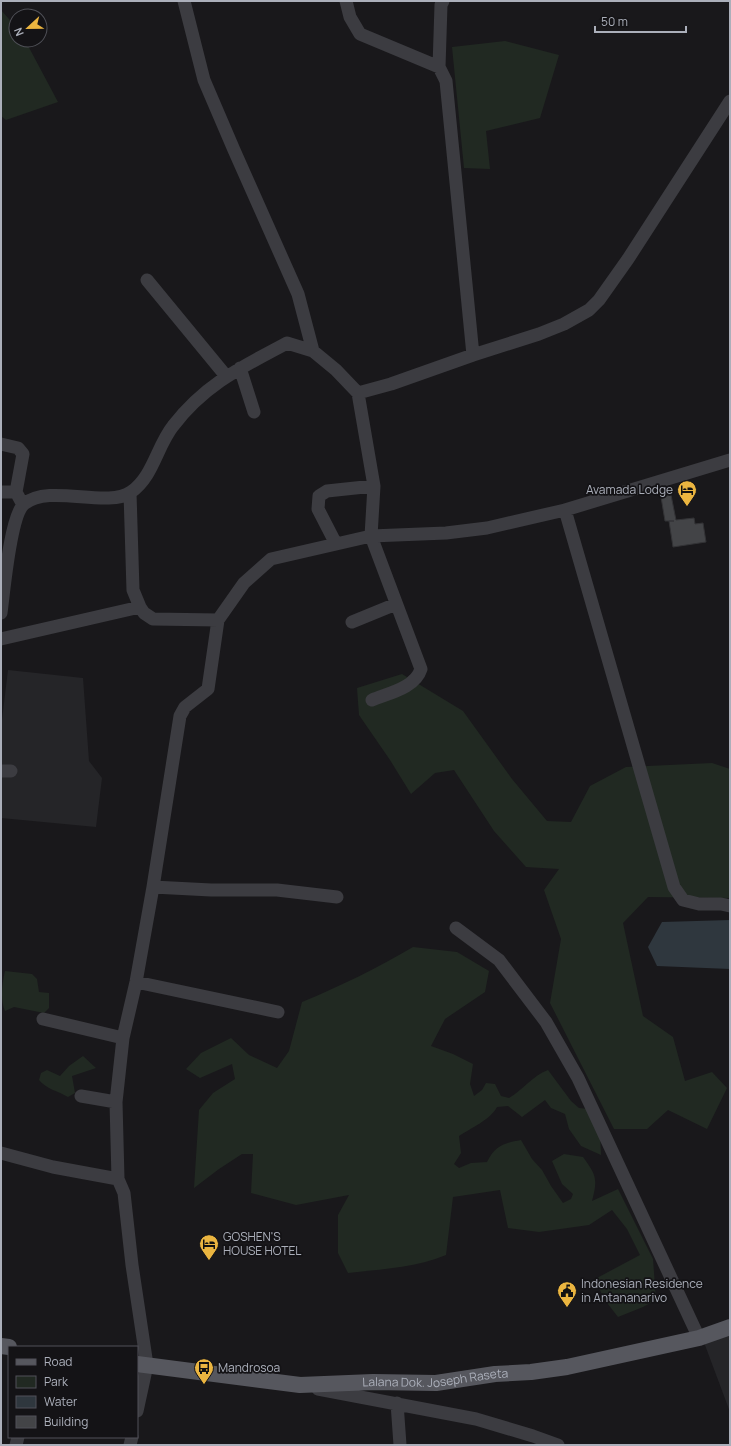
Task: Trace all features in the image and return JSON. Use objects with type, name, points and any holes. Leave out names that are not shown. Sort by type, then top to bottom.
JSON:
[{"type":"main road","name":"Lalana Dok. Joseph Raseta","points":[[142,1365],[300,1385],[373,1382],[436,1382],[495,1374],[530,1372],[567,1367],[699,1338],[730,1327]]},
{"type":"street","points":[[184,1],[204,80],[298,294],[313,351]]},
{"type":"street","points":[[346,1],[350,17],[360,34],[439,67]]},
{"type":"street","points":[[443,1],[441,5],[439,67],[446,81],[473,355]]},
{"type":"street","points":[[358,394],[552,329],[589,310],[599,300],[628,258],[730,101]]},
{"type":"street","points":[[147,280],[226,376]]},
{"type":"street","points":[[1,613],[9,549],[15,523],[23,505],[38,497],[115,497],[130,493],[140,484],[148,472],[172,427],[196,399],[226,376],[287,343],[313,351],[336,370],[358,394],[374,486],[371,536],[421,669],[419,675],[409,685],[372,700]]},
{"type":"street","points":[[240,368],[254,412]]},
{"type":"street","points":[[1,444],[18,448],[23,454],[16,492],[23,505]]},
{"type":"street","points":[[138,1402],[142,1365],[124,1193],[118,1179],[116,1102],[123,1038],[136,982],[153,887],[180,716],[185,707],[208,689],[218,620],[244,583],[272,559],[371,536],[446,533],[487,528],[565,510],[730,460]]},
{"type":"street","points":[[336,544],[318,509],[318,496],[327,492],[374,486]]},
{"type":"street","points":[[1,492],[16,492]]},
{"type":"street","points":[[130,493],[133,590],[144,613],[153,619],[218,620]]},
{"type":"street","points":[[565,510],[674,887],[683,900],[700,904],[722,904],[730,906]]},
{"type":"street","points":[[352,622],[396,604]]},
{"type":"street","points":[[1,639],[140,607]]},
{"type":"street","points":[[153,887],[211,890],[277,890],[337,897]]},
{"type":"street","points":[[456,928],[499,960],[546,1022],[578,1078],[699,1338]]},
{"type":"street","points":[[136,982],[278,1012]]},
{"type":"street","points":[[43,1019],[123,1038]]},
{"type":"street","points":[[81,1096],[116,1102]]},
{"type":"street","points":[[1,1153],[53,1167],[118,1179]]},
{"type":"street","points":[[300,1385],[476,1419],[558,1445]]},
{"type":"street","points":[[397,1403],[400,1445]]},
{"type":"shaded area","points":[[8,670],[83,678],[89,761],[102,778],[96,827],[1,818],[1,728]]},
{"type":"shaded area","points":[[730,1330],[730,1412],[702,1337]]},
{"type":"green space","points":[[1,10],[8,18],[8,48],[29,48],[58,102],[6,120],[1,116]]},
{"type":"green space","points":[[505,41],[559,55],[540,118],[486,131],[490,169],[464,168],[452,47]]},
{"type":"green space","points":[[402,674],[463,711],[512,779],[547,821],[571,822],[590,786],[626,767],[712,763],[730,769],[730,898],[648,897],[623,923],[643,1016],[673,1037],[685,1081],[712,1072],[727,1088],[707,1129],[668,1110],[647,1129],[614,1129],[550,1003],[561,939],[544,890],[559,869],[526,867],[494,831],[454,770],[435,773],[411,794],[359,715],[357,688]]},
{"type":"green space","points":[[413,947],[457,952],[489,971],[485,992],[445,1019],[431,1046],[453,1054],[473,1064],[470,1084],[474,1096],[482,1090],[486,1083],[495,1084],[501,1096],[509,1098],[532,1079],[548,1070],[571,1101],[579,1108],[589,1109],[600,1134],[601,1155],[581,1146],[569,1129],[565,1114],[551,1108],[545,1100],[522,1117],[508,1106],[497,1107],[485,1120],[459,1136],[461,1153],[454,1164],[459,1168],[471,1163],[487,1162],[493,1152],[501,1146],[510,1142],[521,1140],[532,1159],[542,1170],[563,1203],[571,1199],[573,1194],[562,1184],[552,1161],[564,1154],[583,1157],[591,1168],[595,1177],[595,1187],[592,1201],[618,1189],[653,1259],[656,1300],[618,1317],[604,1299],[595,1279],[640,1255],[627,1229],[612,1210],[589,1225],[539,1232],[508,1228],[500,1190],[453,1197],[446,1255],[422,1263],[348,1273],[338,1253],[338,1215],[349,1195],[296,1205],[251,1193],[253,1154],[242,1154],[194,1188],[199,1110],[213,1093],[235,1079],[232,1064],[200,1078],[186,1069],[201,1053],[231,1038],[249,1055],[277,1068],[289,1051],[302,1002],[331,990]]},
{"type":"green space","points":[[5,971],[32,974],[37,979],[39,992],[49,993],[49,1008],[44,1013],[14,1007],[5,1011],[2,1002],[2,992]]},
{"type":"green space","points":[[83,1056],[96,1068],[72,1076],[75,1093],[68,1097],[49,1088],[39,1080],[41,1073],[47,1070],[60,1076],[69,1066]]},
{"type":"water","points":[[730,920],[730,969],[657,966],[648,947],[662,922]]},
{"type":"building","points":[[671,495],[676,520],[694,518],[695,524],[703,523],[706,542],[673,547],[669,521],[665,521],[661,497]]},
{"type":"place","name":"Avamada Lodge","points":[[687,507]]},
{"type":"place","name":"GOSHEN'S HOUSE HOTEL","points":[[209,1261]]},
{"type":"place","name":"Indonesian Residence in Antananarivo","points":[[567,1308]]},
{"type":"place","name":"Mandrosoa","points":[[204,1385]]}]
